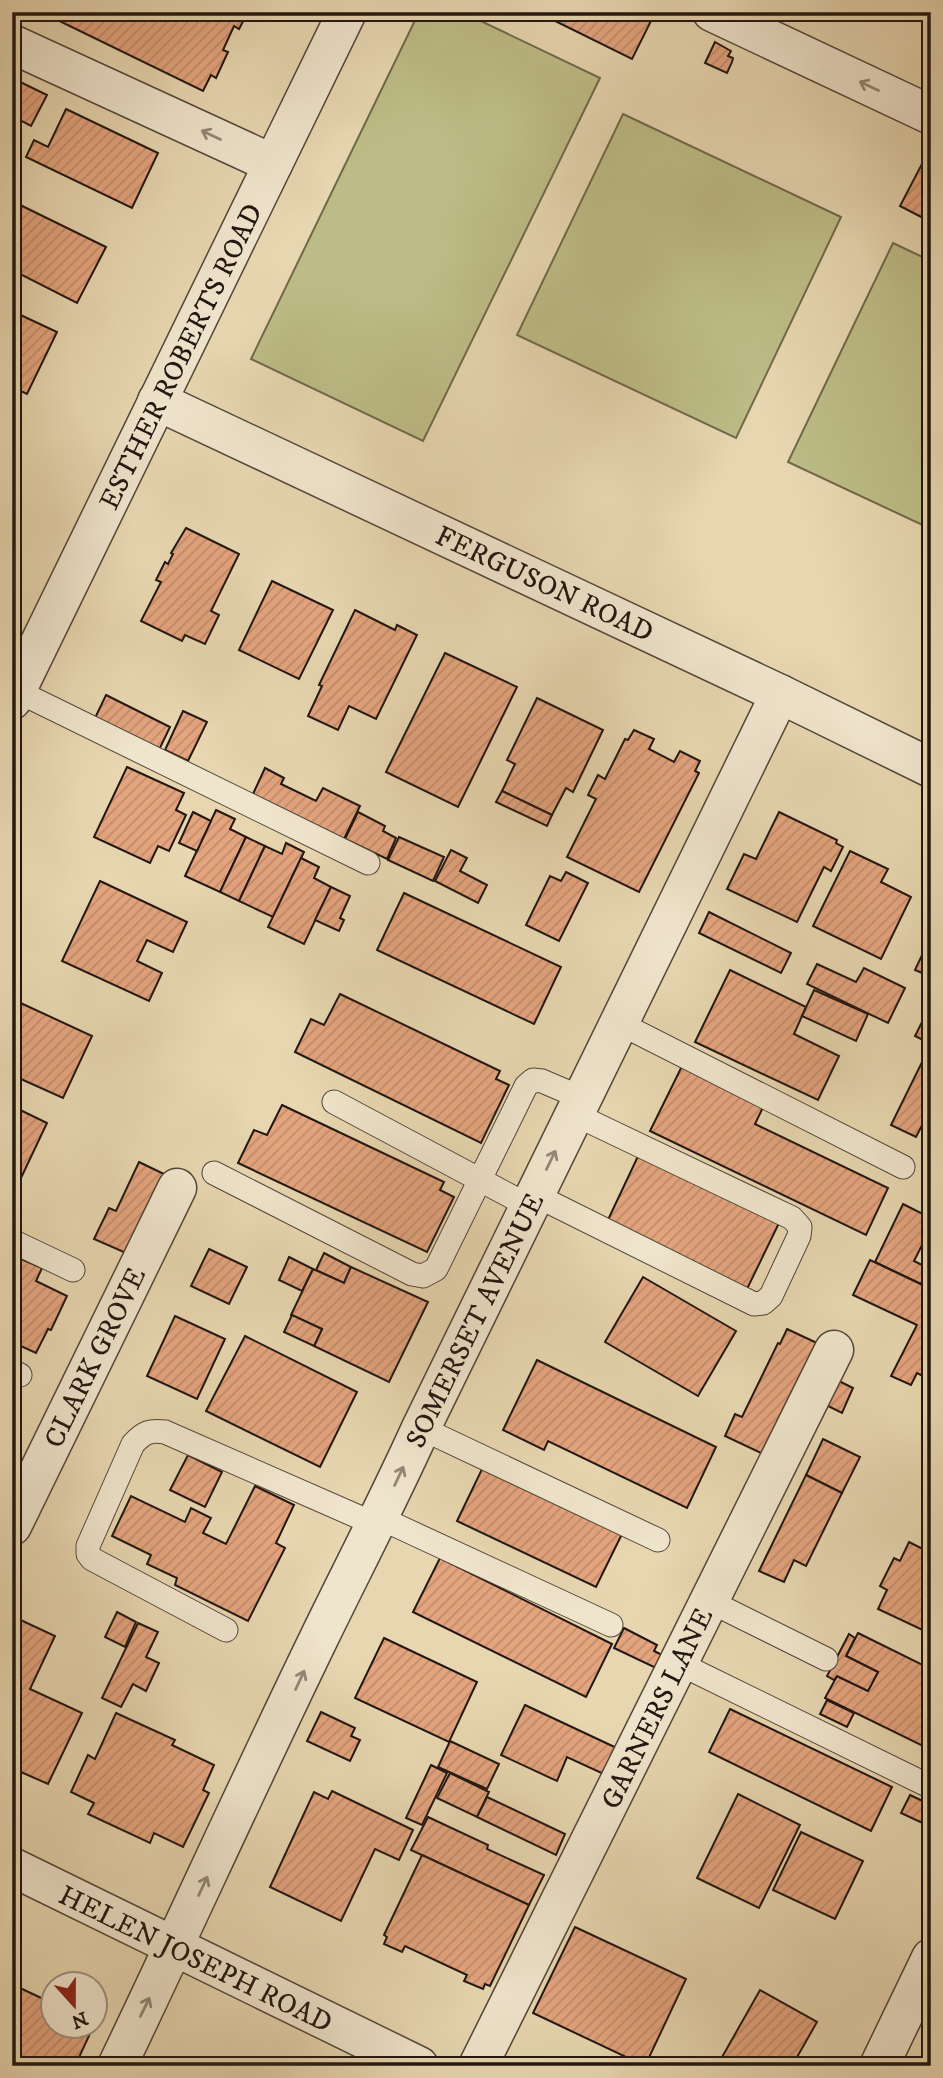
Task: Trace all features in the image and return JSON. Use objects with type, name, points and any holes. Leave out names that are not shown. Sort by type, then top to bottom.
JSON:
[{"type":"street","name":"ESTHER ROBERTS ROAD","points":[[14,693],[347,12]]},
{"type":"street","points":[[712,12],[931,115]]},
{"type":"street","points":[[12,44],[273,164]]},
{"type":"street","name":"FERGUSON ROAD","points":[[157,401],[780,694],[931,768]]},
{"type":"street","name":"SOMERSET AVENUE","points":[[124,2063],[174,1948],[319,1639],[780,694]]},
{"type":"street","name":"CLARK GROVE","points":[[12,1526],[177,1188]]},
{"type":"street","name":"GARNERS LANE","points":[[478,2066],[834,1350]]},
{"type":"street","name":"HELEN JOSEPH ROAD","points":[[12,1867],[419,2066]]},
{"type":"street","points":[[879,2066],[931,1958]]},
{"type":"lane","points":[[14,693],[368,863]]},
{"type":"lane","points":[[619,1023],[902,1167]]},
{"type":"lane","points":[[214,1173],[412,1274],[423,1276],[436,1269],[480,1180],[526,1086],[533,1080],[542,1081],[578,1106],[792,1218],[800,1227],[799,1236],[771,1296],[762,1303],[754,1304],[532,1200],[480,1180],[334,1102]]},
{"type":"lane","points":[[12,1241],[73,1270]]},
{"type":"lane","points":[[421,1428],[658,1540]]},
{"type":"lane","points":[[226,1630],[92,1559],[88,1553],[88,1546],[133,1444],[142,1434],[151,1430],[165,1432],[378,1522],[611,1625]]},
{"type":"lane","points":[[709,1601],[826,1659]]},
{"type":"lane","points":[[678,1663],[931,1787]]},
{"type":"shaded area","points":[[419,12],[462,12],[600,78],[423,441],[251,359]]},
{"type":"shaded area","points":[[623,114],[841,217],[736,438],[517,335]]},
{"type":"shaded area","points":[[893,243],[931,261],[931,529],[788,462]]},
{"type":"building","points":[[41,12],[248,12],[239,29],[234,26],[223,50],[228,52],[216,78],[211,75],[203,91]]},
{"type":"building","points":[[537,12],[653,12],[655,13],[632,59]]},
{"type":"building","points":[[715,42],[731,51],[728,56],[733,58],[727,73],[705,63]]},
{"type":"building","points":[[12,78],[47,95],[31,126],[12,116]]},
{"type":"building","points":[[66,109],[158,153],[132,208],[26,157],[34,140],[48,147]]},
{"type":"building","points":[[924,160],[931,163],[931,222],[900,206]]},
{"type":"building","points":[[12,201],[106,247],[77,303],[12,270]]},
{"type":"building","points":[[12,311],[57,332],[27,394],[12,387]]},
{"type":"building","points":[[186,528],[239,554],[211,611],[219,615],[205,644],[185,635],[182,641],[141,621],[161,582],[156,580],[165,562],[168,564],[173,554],[171,553]]},
{"type":"building","points":[[272,581],[333,610],[299,679],[239,650]]},
{"type":"building","points":[[355,610],[395,630],[397,625],[417,635],[376,719],[349,706],[338,730],[308,716],[322,686],[319,685]]},
{"type":"building","points":[[445,653],[517,687],[458,807],[386,772]]},
{"type":"building","points":[[106,695],[170,727],[159,750],[95,718]]},
{"type":"building","points":[[537,698],[603,730],[573,792],[566,788],[552,815],[502,791],[515,764],[507,760]]},
{"type":"building","points":[[183,711],[207,722],[188,761],[165,750]]},
{"type":"building","points":[[634,730],[654,739],[649,749],[674,762],[680,751],[700,761],[695,771],[699,773],[639,892],[567,857],[596,799],[588,795],[598,775],[605,779],[625,739],[628,740]]},
{"type":"building","points":[[127,767],[184,793],[176,810],[186,815],[169,851],[158,846],[150,863],[94,837]]},
{"type":"building","points":[[265,768],[284,778],[281,784],[316,801],[323,788],[360,806],[344,839],[253,794]]},
{"type":"building","points":[[502,791],[552,815],[547,826],[496,802]]},
{"type":"building","points":[[216,810],[235,819],[230,829],[246,837],[220,892],[185,876]]},
{"type":"building","points":[[193,812],[211,821],[197,851],[179,843]]},
{"type":"building","points":[[358,812],[385,826],[383,831],[396,838],[387,859],[345,839]]},
{"type":"building","points":[[779,812],[837,840],[836,843],[843,847],[831,871],[824,867],[797,922],[727,889],[744,854],[756,859]]},
{"type":"building","points":[[246,837],[265,846],[239,901],[220,892]]},
{"type":"building","points":[[399,837],[444,857],[433,881],[388,860]]},
{"type":"building","points":[[286,843],[304,852],[273,917],[239,901],[265,846],[282,854]]},
{"type":"building","points":[[451,850],[467,858],[460,871],[487,885],[478,903],[435,881]]},
{"type":"building","points":[[850,851],[888,869],[881,882],[911,897],[881,959],[813,926]]},
{"type":"building","points":[[301,858],[319,867],[314,878],[331,887],[304,944],[268,927]]},
{"type":"building","points":[[566,872],[588,883],[559,941],[526,925],[550,876],[561,881]]},
{"type":"building","points":[[100,881],[187,922],[173,952],[147,940],[137,961],[162,973],[149,1001],[62,961]]},
{"type":"building","points":[[331,887],[350,896],[340,918],[344,920],[339,931],[315,920]]},
{"type":"building","points":[[404,893],[561,967],[534,1024],[377,950]]},
{"type":"building","points":[[709,912],[791,953],[781,973],[699,933]]},
{"type":"building","points":[[931,936],[931,977],[915,970]]},
{"type":"building","points":[[817,964],[856,982],[864,968],[905,988],[888,1023],[807,984]]},
{"type":"building","points":[[730,970],[806,1007],[794,1034],[839,1056],[818,1100],[695,1042]]},
{"type":"building","points":[[814,990],[868,1014],[856,1041],[802,1016]]},
{"type":"building","points":[[340,994],[500,1071],[496,1079],[509,1085],[481,1143],[295,1052],[311,1019],[324,1025]]},
{"type":"building","points":[[12,999],[92,1036],[63,1098],[12,1075]]},
{"type":"building","points":[[925,1016],[931,1019],[931,1044],[915,1036]]},
{"type":"building","points":[[929,1048],[931,1108],[916,1137],[891,1125]]},
{"type":"building","points":[[683,1064],[765,1103],[755,1124],[888,1188],[866,1235],[650,1131]]},
{"type":"building","points":[[282,1105],[444,1182],[440,1190],[454,1197],[427,1252],[238,1163],[254,1130],[267,1135]]},
{"type":"building","points":[[12,1106],[47,1123],[12,1197]]},
{"type":"building","points":[[639,1154],[780,1221],[746,1291],[606,1224]]},
{"type":"building","points":[[139,1162],[164,1174],[126,1253],[94,1239],[109,1208],[116,1211]]},
{"type":"building","points":[[903,1204],[931,1218],[931,1227],[914,1261],[928,1268],[921,1284],[875,1262]]},
{"type":"building","points":[[209,1249],[247,1267],[229,1304],[191,1286]]},
{"type":"building","points":[[324,1253],[351,1267],[344,1283],[316,1270]]},
{"type":"building","points":[[12,1255],[42,1268],[36,1281],[67,1296],[51,1330],[48,1329],[36,1353],[12,1342]]},
{"type":"building","points":[[289,1257],[313,1269],[302,1291],[279,1280]]},
{"type":"building","points":[[870,1260],[931,1289],[931,1380],[917,1373],[911,1385],[891,1376],[917,1325],[853,1295]]},
{"type":"building","points":[[351,1267],[428,1302],[389,1382],[314,1346],[322,1329],[291,1315],[313,1269],[344,1283]]},
{"type":"building","points":[[643,1277],[736,1331],[698,1396],[605,1342]]},
{"type":"building","points":[[292,1315],[322,1329],[314,1346],[284,1332]]},
{"type":"building","points":[[175,1316],[225,1339],[197,1399],[147,1376]]},
{"type":"building","points":[[787,1329],[817,1343],[763,1454],[725,1436],[735,1414],[742,1417]]},
{"type":"building","points":[[245,1336],[357,1392],[320,1467],[206,1411]]},
{"type":"building","points":[[537,1360],[716,1447],[687,1508],[548,1441],[544,1450],[503,1430]]},
{"type":"building","points":[[833,1378],[853,1388],[842,1413],[822,1403]]},
{"type":"building","points":[[823,1439],[860,1457],[842,1493],[806,1475]]},
{"type":"building","points":[[188,1455],[222,1472],[205,1507],[170,1490]]},
{"type":"building","points":[[483,1467],[622,1534],[596,1587],[457,1521]]},
{"type":"building","points":[[806,1475],[842,1493],[806,1566],[794,1560],[784,1582],[759,1571]]},
{"type":"building","points":[[255,1486],[294,1505],[276,1543],[285,1548],[248,1621],[175,1585],[177,1578],[147,1564],[151,1555],[112,1536],[131,1496],[185,1522],[191,1508],[211,1518],[203,1533],[226,1544]]},
{"type":"building","points":[[909,1542],[931,1553],[931,1634],[878,1609],[887,1590],[880,1586],[894,1558],[900,1561]]},
{"type":"building","points":[[440,1558],[612,1644],[586,1697],[413,1612]]},
{"type":"building","points":[[117,1612],[136,1622],[125,1647],[105,1637]]},
{"type":"building","points":[[12,1616],[55,1636],[30,1689],[82,1713],[48,1784],[12,1768]]},
{"type":"building","points":[[138,1623],[158,1632],[146,1657],[159,1663],[146,1691],[133,1684],[121,1707],[102,1698]]},
{"type":"building","points":[[624,1628],[657,1645],[654,1651],[664,1656],[658,1669],[614,1648]]},
{"type":"building","points":[[858,1633],[931,1669],[931,1730],[923,1746],[825,1698],[837,1676],[868,1691],[878,1672],[846,1656]]},
{"type":"building","points":[[849,1634],[855,1638],[846,1656],[878,1672],[868,1691],[837,1676],[834,1680],[827,1676]]},
{"type":"building","points":[[384,1638],[477,1682],[449,1742],[355,1698]]},
{"type":"building","points":[[827,1700],[854,1713],[847,1727],[820,1714]]},
{"type":"building","points":[[525,1705],[621,1750],[608,1776],[567,1757],[557,1781],[501,1755]]},
{"type":"building","points":[[730,1709],[892,1787],[871,1831],[709,1752]]},
{"type":"building","points":[[321,1712],[355,1728],[351,1736],[360,1740],[350,1761],[307,1741]]},
{"type":"building","points":[[116,1713],[175,1740],[172,1745],[214,1765],[203,1790],[209,1793],[183,1847],[154,1833],[150,1843],[88,1814],[94,1803],[71,1792],[88,1755],[95,1759]]},
{"type":"building","points":[[450,1741],[499,1764],[487,1789],[438,1767]]},
{"type":"building","points":[[431,1765],[447,1773],[422,1825],[406,1818]]},
{"type":"building","points":[[450,1773],[489,1792],[477,1817],[437,1798]]},
{"type":"building","points":[[332,1791],[413,1830],[399,1860],[375,1849],[341,1921],[270,1887],[314,1792],[328,1799]]},
{"type":"building","points":[[738,1794],[800,1825],[759,1908],[697,1878]]},
{"type":"building","points":[[910,1795],[931,1805],[931,1827],[901,1813]]},
{"type":"building","points":[[487,1797],[565,1834],[556,1855],[477,1817]]},
{"type":"building","points":[[428,1817],[488,1845],[487,1849],[544,1875],[529,1905],[411,1850]]},
{"type":"building","points":[[801,1832],[863,1861],[835,1919],[773,1890]]},
{"type":"building","points":[[422,1855],[529,1905],[490,1986],[485,1984],[483,1989],[464,1981],[467,1975],[405,1946],[402,1952],[384,1944],[387,1937],[384,1935]]},
{"type":"building","points":[[575,1927],[686,1979],[645,2066],[533,2013]]},
{"type":"building","points":[[20,1988],[38,1996],[38,2039],[88,2039],[75,2066],[12,2066],[12,2004]]},
{"type":"building","points":[[760,1990],[817,2022],[792,2066],[717,2066]]}]
